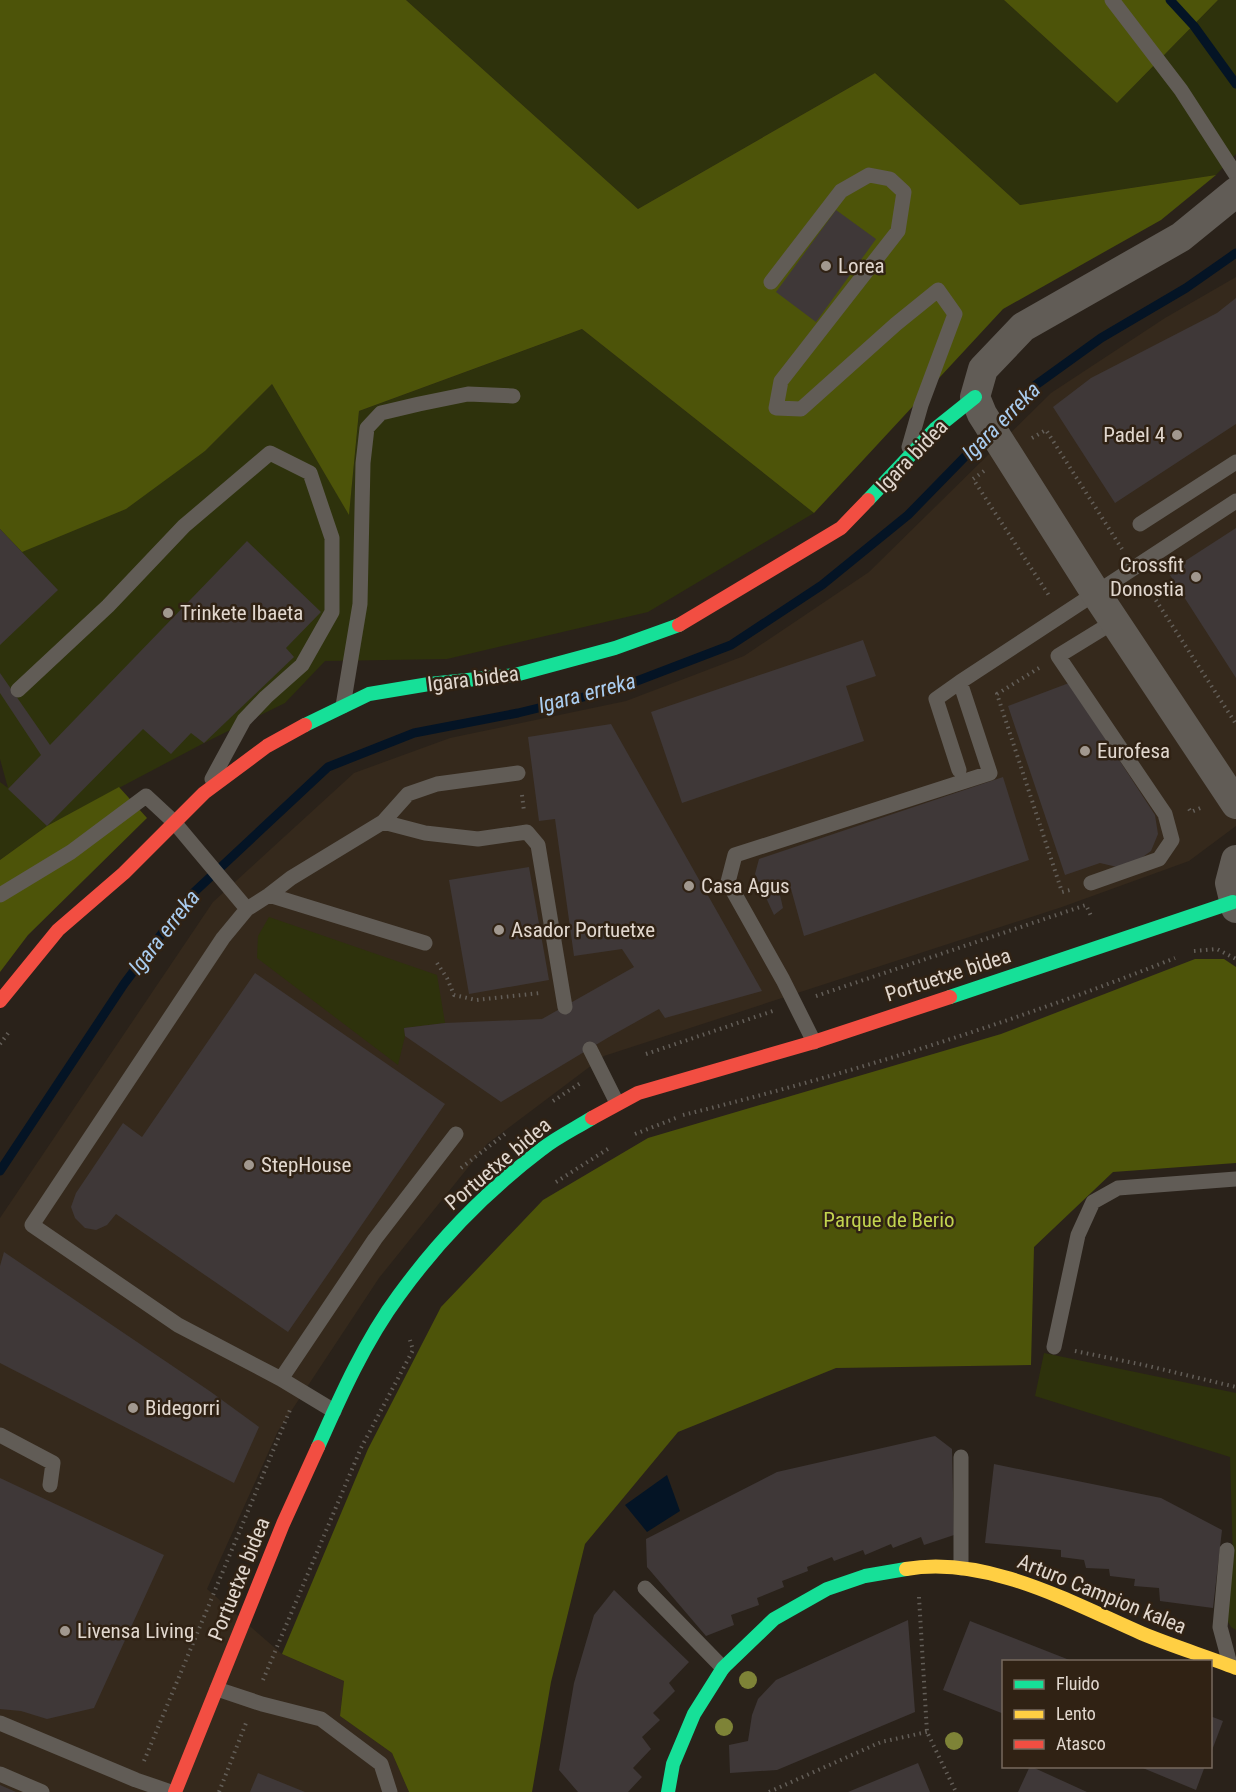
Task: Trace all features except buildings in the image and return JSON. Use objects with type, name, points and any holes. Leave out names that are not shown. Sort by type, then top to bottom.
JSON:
[{"type":"street","points":[[1236,192],[1181,237],[1023,327],[983,369],[979,405],[1095,591],[1236,804]]},
{"type":"street","name":"Igara bidea","points":[[0,1001],[58,930],[124,873],[204,793],[267,746],[317,718],[369,694],[429,684],[516,675],[561,664],[681,624],[841,528],[935,429],[979,405]]},
{"type":"street","points":[[1235,905],[1230,883],[1236,860]]},
{"type":"street","name":"Portuetxe bidea","points":[[173,1792],[283,1524],[361,1356],[398,1296],[441,1242],[490,1193],[543,1148],[617,1103],[638,1093],[814,1042],[1235,905]]},
{"type":"street","name":"Arturo Campion kalea","points":[[668,1792],[673,1764],[694,1714],[723,1668],[774,1619],[827,1589],[865,1576],[916,1567],[961,1568],[1011,1579],[1054,1594],[1144,1634],[1234,1665]]},
{"type":"lane","points":[[1112,0],[1181,90],[1236,176]]},
{"type":"lane","points":[[771,282],[841,191],[869,175],[890,179],[904,192],[898,231],[781,381],[776,408],[801,409],[896,324],[938,290],[955,314],[921,405],[904,464]]},
{"type":"lane","points":[[342,706],[360,604],[363,463],[367,428],[381,413],[419,404],[468,394],[513,396]]},
{"type":"lane","points":[[18,690],[108,606],[184,526],[270,453],[310,473],[332,537],[332,612],[302,665],[244,720],[204,793]]},
{"type":"lane","points":[[1140,524],[1236,462]]},
{"type":"lane","points":[[959,770],[936,699],[1095,591],[1236,501]]},
{"type":"lane","points":[[1091,883],[1159,859],[1172,840],[1165,814],[1058,656],[1115,621]]},
{"type":"lane","points":[[814,1042],[728,882],[735,855],[990,773],[960,682]]},
{"type":"lane","points":[[334,1411],[281,1379],[178,1325],[32,1225],[223,938],[247,909],[291,878],[383,822],[408,794],[438,784],[518,772]]},
{"type":"lane","points":[[0,895],[71,852],[147,796],[174,822],[247,909]]},
{"type":"lane","points":[[383,822],[425,832],[478,839],[527,832],[538,846],[565,1007]]},
{"type":"lane","points":[[269,895],[425,943]]},
{"type":"lane","points":[[590,1049],[617,1103]]},
{"type":"lane","points":[[281,1379],[375,1239],[456,1134]]},
{"type":"lane","points":[[1054,1347],[1078,1235],[1093,1202],[1118,1188],[1236,1179]]},
{"type":"lane","points":[[0,1435],[53,1463],[50,1485]]},
{"type":"lane","points":[[961,1457],[961,1568]]},
{"type":"lane","points":[[1227,1551],[1220,1627],[1234,1665]]},
{"type":"lane","points":[[645,1588],[723,1668]]},
{"type":"lane","points":[[217,1689],[321,1719],[381,1764],[390,1792]]},
{"type":"lane","points":[[0,1723],[136,1780],[173,1792]]},
{"type":"lane","points":[[0,1774],[42,1792]]},
{"type":"path","points":[[1058,656],[997,694],[1062,892],[1091,883]]},
{"type":"path","points":[[518,772],[527,832]]},
{"type":"path","points":[[552,1101],[600,1070],[1086,905],[1094,922]]},
{"type":"path","points":[[425,943],[447,978],[454,995],[476,1000],[562,990]]},
{"type":"path","points":[[1191,951],[1217,950],[1236,959]]},
{"type":"path","points":[[627,1137],[680,1116],[763,1096],[864,1067],[1087,993],[1181,956]]},
{"type":"path","points":[[0,1044],[12,1029]]},
{"type":"path","points":[[456,1172],[507,1133]]},
{"type":"path","points":[[552,1185],[618,1143]]},
{"type":"path","points":[[219,1792],[361,1448],[413,1350],[409,1338]]},
{"type":"path","points":[[1054,1347],[1236,1387]]},
{"type":"path","points":[[136,1780],[299,1390]]},
{"type":"path","points":[[916,1567],[927,1732],[956,1792]]},
{"type":"path","points":[[769,1792],[881,1742],[927,1732]]},
{"type":"shaded area","points":[[1236,277],[1236,826],[1189,861],[1062,907],[604,1056],[487,1144],[379,1278],[278,1431],[207,1589],[282,1654],[344,1681],[340,1716],[392,1753],[409,1792],[0,1792],[0,1218],[213,902],[354,773],[450,738],[626,701],[744,656],[869,572],[1051,393],[1165,318]]},
{"type":"green space","points":[[0,0],[406,0],[638,209],[875,73],[1020,205],[1216,175],[1161,220],[1003,309],[814,513],[582,329],[359,411],[349,515],[272,384],[205,451],[126,509],[22,552],[0,529]]},
{"type":"green space","points":[[406,0],[1004,0],[1117,103],[1218,0],[1236,0],[1236,154],[1216,175],[1020,205],[875,73],[638,209]]},
{"type":"green space","points":[[1004,0],[1218,0],[1117,103]]},
{"type":"green space","points":[[582,329],[814,513],[648,612],[447,659],[325,661],[285,703],[47,826],[0,860],[0,782],[8,788],[0,759],[0,529],[205,451],[272,384],[349,514],[359,411]]},
{"type":"green space","points":[[119,787],[147,818],[28,935],[0,972],[0,860],[47,826]]},
{"type":"green space","points":[[269,917],[437,975],[445,1023],[404,1028],[405,1036],[398,1065],[257,958],[258,936]]},
{"type":"green space","name":"Parque de Berio","points":[[1195,959],[1224,959],[1236,967],[1236,1163],[1113,1172],[1034,1247],[1031,1365],[836,1368],[678,1432],[585,1544],[551,1682],[532,1792],[409,1792],[392,1753],[340,1716],[344,1681],[282,1654],[368,1449],[441,1307],[543,1200],[648,1138],[1001,1034]]},
{"type":"green space","points":[[1044,1353],[1236,1393],[1236,1630],[1231,1627],[1226,1618],[1233,1560],[1230,1457],[1035,1396]]},
{"type":"water","points":[[667,1475],[680,1511],[647,1532],[625,1505]]},
{"type":"waterway","points":[[1170,0],[1194,26],[1236,84]]},
{"type":"waterway","name":"Igara erreka","points":[[0,1171],[124,984],[190,896],[328,767],[414,733],[518,713],[616,689],[731,645],[822,585],[908,515],[1033,387],[1101,338],[1186,288],[1236,253]]},
{"type":"traffic: fast","points":[[868,500],[935,429],[975,397]]},
{"type":"traffic: fast","points":[[305,725],[369,694],[429,684],[515,675],[615,648],[679,625]]},
{"type":"traffic: fast","points":[[950,997],[1233,902]]},
{"type":"traffic: fast","points":[[318,1447],[364,1350],[414,1275],[448,1235],[502,1181],[554,1140],[592,1118]]},
{"type":"traffic: fast","points":[[668,1792],[673,1764],[694,1714],[723,1668],[774,1619],[827,1589],[865,1576],[906,1569]]},
{"type":"traffic: slow","points":[[906,1569],[936,1566],[997,1575],[1057,1595],[1153,1638],[1236,1668]]},
{"type":"traffic: jam","points":[[679,625],[841,528],[868,500]]},
{"type":"traffic: jam","points":[[0,1001],[58,930],[124,873],[204,793],[267,746],[305,725]]},
{"type":"traffic: jam","points":[[592,1118],[638,1093],[814,1042],[950,997]]},
{"type":"traffic: jam","points":[[175,1792],[283,1524],[318,1447]]},
{"type":"place","name":"Lorea","points":[[826,266]]},
{"type":"place","name":"Padel 4","points":[[1177,435]]},
{"type":"place","name":"Crossfit Donostia","points":[[1196,577]]},
{"type":"place","name":"Trinkete Ibaeta","points":[[168,613]]},
{"type":"place","name":"Eurofesa","points":[[1085,751]]},
{"type":"place","name":"Casa Agus","points":[[689,886]]},
{"type":"place","name":"Asador Portuetxe","points":[[499,930]]},
{"type":"place","name":"StepHouse","points":[[249,1165]]},
{"type":"place","name":"Bidegorri","points":[[133,1408]]},
{"type":"place","name":"Livensa Living","points":[[65,1631]]}]
